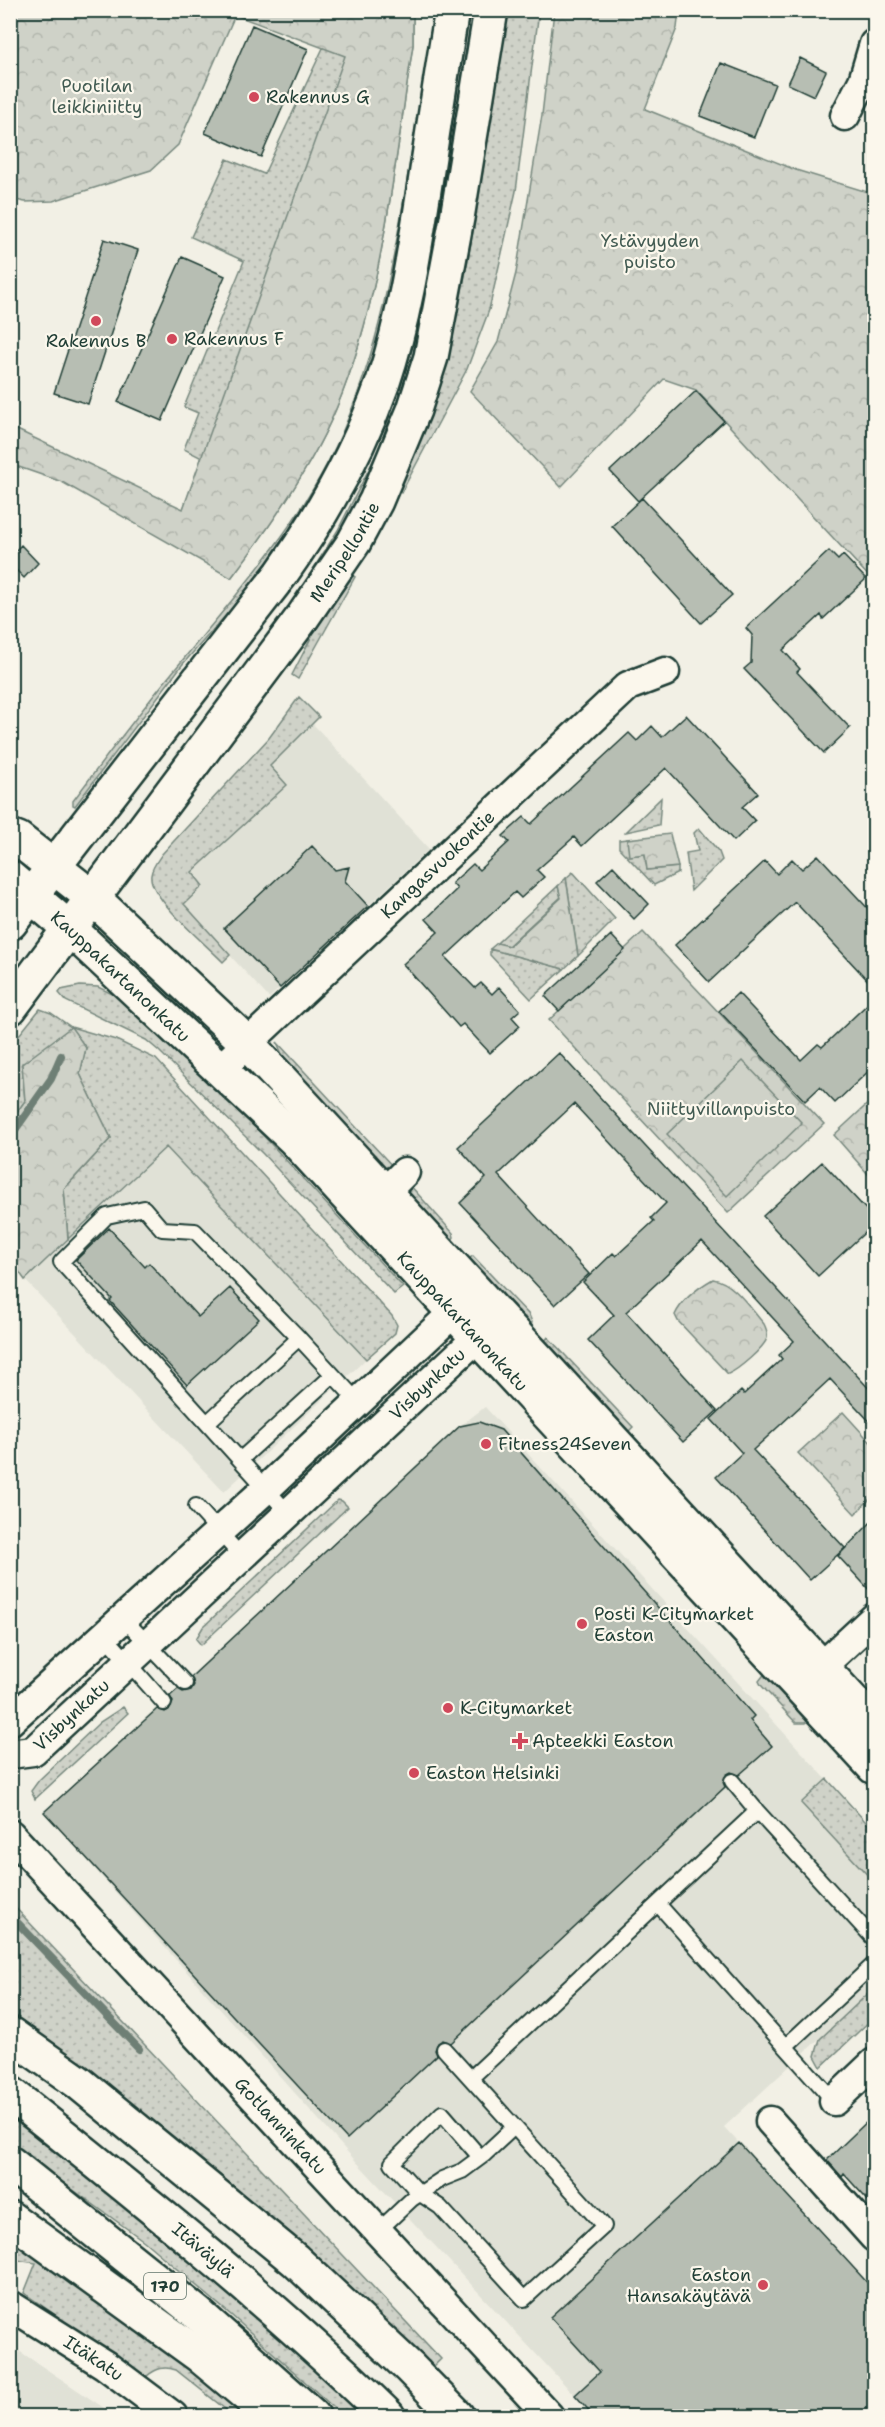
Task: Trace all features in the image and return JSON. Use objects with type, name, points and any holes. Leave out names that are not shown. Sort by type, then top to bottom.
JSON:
[{"type":"main road","points":[[10,923],[21,887],[54,867],[284,569],[315,523],[356,445],[383,381],[402,310],[418,227],[452,10]]},
{"type":"main road","name":"Meripellontie","points":[[10,1008],[329,580],[376,501],[414,410],[431,357],[440,317],[491,10]]},
{"type":"main road","name":"Kauppakartanonkatu","points":[[10,836],[18,839],[93,898],[395,1182],[487,1302],[810,1677],[874,1767]]},
{"type":"main road","name":"Kauppakartanonkatu","points":[[21,887],[70,929],[295,1140],[477,1337],[810,1677],[874,1724]]},
{"type":"main road","points":[[10,2034],[78,2082],[295,2260],[410,2368],[457,2416]]},
{"type":"main road","name":"Itäväylä","points":[[10,2093],[154,2208],[263,2301],[388,2416]]},
{"type":"main road","name":"170","points":[[10,2163],[197,2313],[313,2416]]},
{"type":"main road","points":[[10,2218],[200,2356],[272,2416]]},
{"type":"street","points":[[845,116],[864,81],[874,44]]},
{"type":"street","name":"Kangasvuokontie","points":[[219,1070],[628,686],[664,672]]},
{"type":"street","name":"Visbynkatu","points":[[10,1721],[266,1489],[454,1312],[487,1302]]},
{"type":"street","name":"Visbynkatu","points":[[10,1754],[33,1751],[477,1337],[487,1302]]},
{"type":"street","points":[[810,1677],[874,1618]]},
{"type":"street","name":"Gotlanninkatu","points":[[10,1834],[549,2416]]},
{"type":"street","points":[[834,2101],[874,2063]]},
{"type":"street","points":[[770,2121],[874,2237]]},
{"type":"street","name":"Itäkatu","points":[[10,2305],[105,2365],[173,2416]]},
{"type":"lane","points":[[288,1514],[60,1262],[107,1216],[144,1208],[162,1229],[195,1231],[299,1338],[358,1403]]},
{"type":"lane","points":[[207,1423],[299,1338]]},
{"type":"lane","points":[[240,1460],[333,1376]]},
{"type":"lane","points":[[196,1506],[242,1557]]},
{"type":"lane","points":[[114,1627],[138,1654],[164,1703]]},
{"type":"lane","points":[[114,1627],[138,1654],[185,1683]]},
{"type":"lane","points":[[732,1780],[757,1811],[874,1939]]},
{"type":"lane","points":[[471,2078],[757,1811]]},
{"type":"lane","points":[[658,1904],[834,2101]]},
{"type":"lane","points":[[786,2046],[874,1964]]},
{"type":"lane","points":[[444,2049],[604,2226],[524,2299],[440,2207],[419,2193],[392,2163],[442,2113],[480,2157]]},
{"type":"lane","points":[[378,2231],[419,2193],[442,2179],[462,2171],[514,2127]]},
{"type":"shaded area","points":[[313,724],[429,849],[269,998],[183,904],[203,886],[191,872],[286,785],[269,766]]},
{"type":"shaded area","points":[[166,1147],[366,1359],[224,1492],[25,1280]]},
{"type":"shaded area","points":[[485,1407],[874,1831],[874,1988],[724,2127],[874,2290],[874,2416],[594,2416],[352,2157],[44,1812],[460,1426]]},
{"type":"shaded area","points":[[10,2345],[55,2375],[116,2416],[11,2416]]},
{"type":"green space","name":"Puotilan leikkiniitty","points":[[11,10],[413,11],[413,45],[385,230],[365,322],[352,366],[336,409],[315,453],[275,518],[231,578],[62,482],[13,465],[11,470],[11,427],[183,509],[345,56],[235,15],[178,145],[151,170],[53,201],[25,202],[11,199]]},
{"type":"green space","points":[[413,11],[413,45],[385,230],[365,322],[352,366],[336,409],[315,453],[275,518],[231,578],[183,510],[202,458],[184,449],[198,413],[184,407],[244,261],[191,237],[227,159],[264,174],[323,48]]},
{"type":"green space","points":[[434,11],[438,11],[398,262],[382,335],[352,420],[304,511],[276,554],[182,665],[75,806],[73,801],[126,731],[241,590],[296,516],[328,462],[344,428],[369,360],[387,289],[401,217]]},
{"type":"green space","points":[[468,11],[478,11],[413,366],[362,498],[302,595],[298,593],[338,530],[379,449],[414,343],[427,275]]},
{"type":"green space","points":[[508,11],[539,11],[516,191],[489,310],[467,369],[401,493],[398,491],[428,419],[440,381],[459,306]]},
{"type":"green space","name":"Ystävyyden puisto","points":[[554,11],[679,11],[677,28],[645,109],[796,170],[874,194],[874,582],[696,390],[664,379],[561,487],[470,391],[498,342],[516,273],[542,115]]},
{"type":"green space","points":[[350,575],[355,577],[298,679],[292,675],[315,630]]},
{"type":"green space","points":[[299,697],[319,717],[270,766],[287,785],[192,872],[203,886],[184,904],[230,955],[223,962],[168,908],[153,884],[151,875],[162,854],[269,738]]},
{"type":"green space","points":[[661,798],[659,825],[626,832]]},
{"type":"green space","points":[[699,828],[719,852],[722,860],[691,891],[686,853],[698,851],[694,833]]},
{"type":"green space","points":[[670,834],[678,867],[647,870],[645,854],[629,856],[627,839]]},
{"type":"green space","points":[[627,839],[630,856],[645,854],[647,870],[678,867],[678,873],[654,885],[619,848],[619,840]]},
{"type":"green space","points":[[573,872],[615,919],[578,956],[566,878]]},
{"type":"green space","points":[[566,878],[578,956],[564,969],[490,949],[497,943],[509,946],[561,898],[558,886]]},
{"type":"green space","points":[[558,886],[561,897],[508,946],[497,943]]},
{"type":"green space","name":"Niittyvillanpuisto","points":[[643,932],[824,1124],[728,1213],[549,1020]]},
{"type":"green space","points":[[490,949],[564,969],[531,999],[490,955]]},
{"type":"green space","points":[[80,986],[98,987],[125,1000],[235,1105],[403,1287],[394,1294],[263,1154],[159,1051],[146,1040],[66,1001],[59,993],[61,990]]},
{"type":"green space","points":[[40,1009],[51,1013],[71,1027],[116,1040],[156,1059],[392,1316],[397,1325],[395,1333],[366,1359],[166,1147],[68,1239],[64,1189],[111,1138],[80,1074],[86,1048],[22,1063],[25,1101],[11,1120],[11,1045]]},
{"type":"green space","points":[[71,1027],[86,1048],[80,1074],[111,1138],[64,1189],[68,1239],[25,1280],[11,1263],[11,1120],[25,1101],[22,1064]]},
{"type":"green space","points":[[277,1042],[395,1169],[388,1176],[285,1062]]},
{"type":"green space","points":[[743,1061],[802,1123],[727,1196],[667,1134]]},
{"type":"green space","points":[[874,1098],[874,1181],[834,1135]]},
{"type":"green space","points":[[408,1183],[453,1233],[454,1237],[449,1244],[401,1189]]},
{"type":"green space","points":[[473,1256],[529,1315],[532,1322],[530,1331],[464,1262]]},
{"type":"green space","points":[[713,1279],[735,1290],[764,1324],[767,1332],[765,1342],[756,1353],[728,1374],[675,1315],[691,1294]]},
{"type":"green space","points":[[548,1337],[633,1427],[626,1434],[542,1344]]},
{"type":"green space","points":[[843,1412],[874,1446],[874,1495],[855,1514],[798,1453]]},
{"type":"green space","points":[[338,1500],[348,1507],[201,1645],[196,1639],[203,1627]]},
{"type":"green space","points":[[770,1667],[814,1715],[805,1723],[796,1723],[761,1685],[759,1681]]},
{"type":"green space","points":[[123,1707],[128,1713],[35,1799],[31,1791],[39,1780],[100,1722]]},
{"type":"green space","points":[[827,1779],[874,1831],[874,1882],[801,1803]]},
{"type":"green space","points":[[10,1902],[441,2359],[432,2368],[314,2253],[173,2136],[11,2012]]},
{"type":"green space","points":[[874,1988],[874,2017],[821,2067],[815,2056],[820,2039]]},
{"type":"green space","points":[[10,2117],[137,2217],[280,2336],[368,2416],[343,2416],[231,2315],[144,2241],[11,2145]]},
{"type":"green space","points":[[10,2234],[253,2416],[234,2416],[176,2370],[161,2368],[143,2376],[24,2293],[36,2263],[11,2259]]},
{"type":"building","name":"Rakennus G","points":[[252,25],[308,49],[261,157],[205,133]]},
{"type":"building","points":[[800,58],[826,71],[814,96],[788,84]]},
{"type":"building","points":[[721,63],[775,84],[754,137],[700,116]]},
{"type":"building","name":"Rakennus B","points":[[104,239],[138,250],[88,404],[54,393]]},
{"type":"building","name":"Rakennus F","points":[[182,257],[225,276],[162,421],[118,402]]},
{"type":"building","points":[[696,391],[724,421],[638,501],[610,471]]},
{"type":"building","points":[[642,498],[732,595],[701,623],[612,526]]},
{"type":"building","points":[[21,545],[38,563],[24,578],[10,564],[10,556]]},
{"type":"building","points":[[829,551],[838,560],[843,555],[866,579],[823,619],[821,615],[783,650],[800,669],[797,672],[850,728],[824,753],[744,669],[751,663],[752,635],[746,628]]},
{"type":"building","points":[[686,715],[758,793],[742,807],[755,821],[734,841],[666,768],[582,846],[574,837],[537,870],[544,877],[521,898],[515,892],[445,957],[475,988],[481,983],[492,994],[499,987],[520,1010],[512,1017],[520,1026],[490,1053],[463,1024],[459,1027],[403,964],[438,932],[426,919],[457,889],[452,883],[473,864],[479,870],[509,842],[503,836],[524,817],[531,824],[629,733],[637,741],[652,726],[662,737]]},
{"type":"building","points":[[312,846],[335,870],[349,867],[345,881],[368,906],[280,988],[224,928]]},
{"type":"building","points":[[818,855],[874,915],[874,987],[795,902],[709,982],[675,945],[765,861],[777,874],[792,859],[802,869]]},
{"type":"building","points":[[613,866],[649,904],[634,919],[597,881]]},
{"type":"building","points":[[611,935],[625,950],[559,1011],[545,996]]},
{"type":"building","points":[[738,993],[801,1060],[818,1044],[822,1047],[874,998],[874,1066],[835,1103],[820,1087],[805,1101],[719,1011]]},
{"type":"building","points":[[559,1053],[874,1394],[874,1426],[830,1379],[753,1450],[845,1548],[810,1580],[716,1477],[742,1453],[711,1419],[741,1391],[744,1394],[782,1359],[779,1355],[794,1341],[702,1241],[626,1312],[717,1411],[683,1442],[588,1340],[614,1315],[583,1282],[613,1253],[616,1256],[654,1221],[651,1218],[666,1203],[574,1104],[498,1175],[589,1274],[555,1305],[460,1203],[486,1178],[458,1147]]},
{"type":"building","points":[[822,1162],[874,1218],[874,1224],[818,1276],[763,1216]]},
{"type":"building","points":[[109,1228],[145,1267],[149,1263],[198,1317],[230,1288],[259,1319],[187,1385],[110,1301],[112,1299],[76,1260]]},
{"type":"building","name":"Easton Helsinki","points":[[479,1422],[501,1430],[754,1716],[750,1720],[772,1746],[739,1775],[731,1772],[726,1775],[723,1782],[725,1787],[451,2043],[443,2040],[438,2043],[435,2050],[437,2055],[347,2139],[44,1812],[157,1709],[165,1712],[170,1709],[173,1702],[170,1696],[178,1689],[183,1692],[191,1690],[194,1685],[191,1677],[460,1426]]},
{"type":"building","points":[[874,1519],[874,1595],[838,1556]]},
{"type":"building","points":[[874,2115],[874,2207],[844,2174],[842,2177],[827,2160]]},
{"type":"building","name":"Easton Hansakäytävä","points":[[739,2143],[874,2290],[874,2416],[594,2416],[575,2395],[600,2372],[550,2317]]},
{"type":"waterway","points":[[10,1137],[51,1079],[61,1056]]},
{"type":"waterway","points":[[10,1915],[139,2049]]},
{"type":"place","name":"Rakennus G","points":[[254,97]]},
{"type":"place","name":"Rakennus B","points":[[96,321]]},
{"type":"place","name":"Rakennus F","points":[[172,339]]},
{"type":"place","name":"Fitness24Seven","points":[[486,1444]]},
{"type":"place","name":"Posti K-Citymarket Easton","points":[[582,1624]]},
{"type":"place","name":"K-Citymarket","points":[[448,1708]]},
{"type":"place","name":"Apteekki Easton","points":[[520,1741]]},
{"type":"place","name":"Easton Helsinki","points":[[414,1773]]},
{"type":"place","name":"Easton Hansakäytävä","points":[[763,2285]]}]
